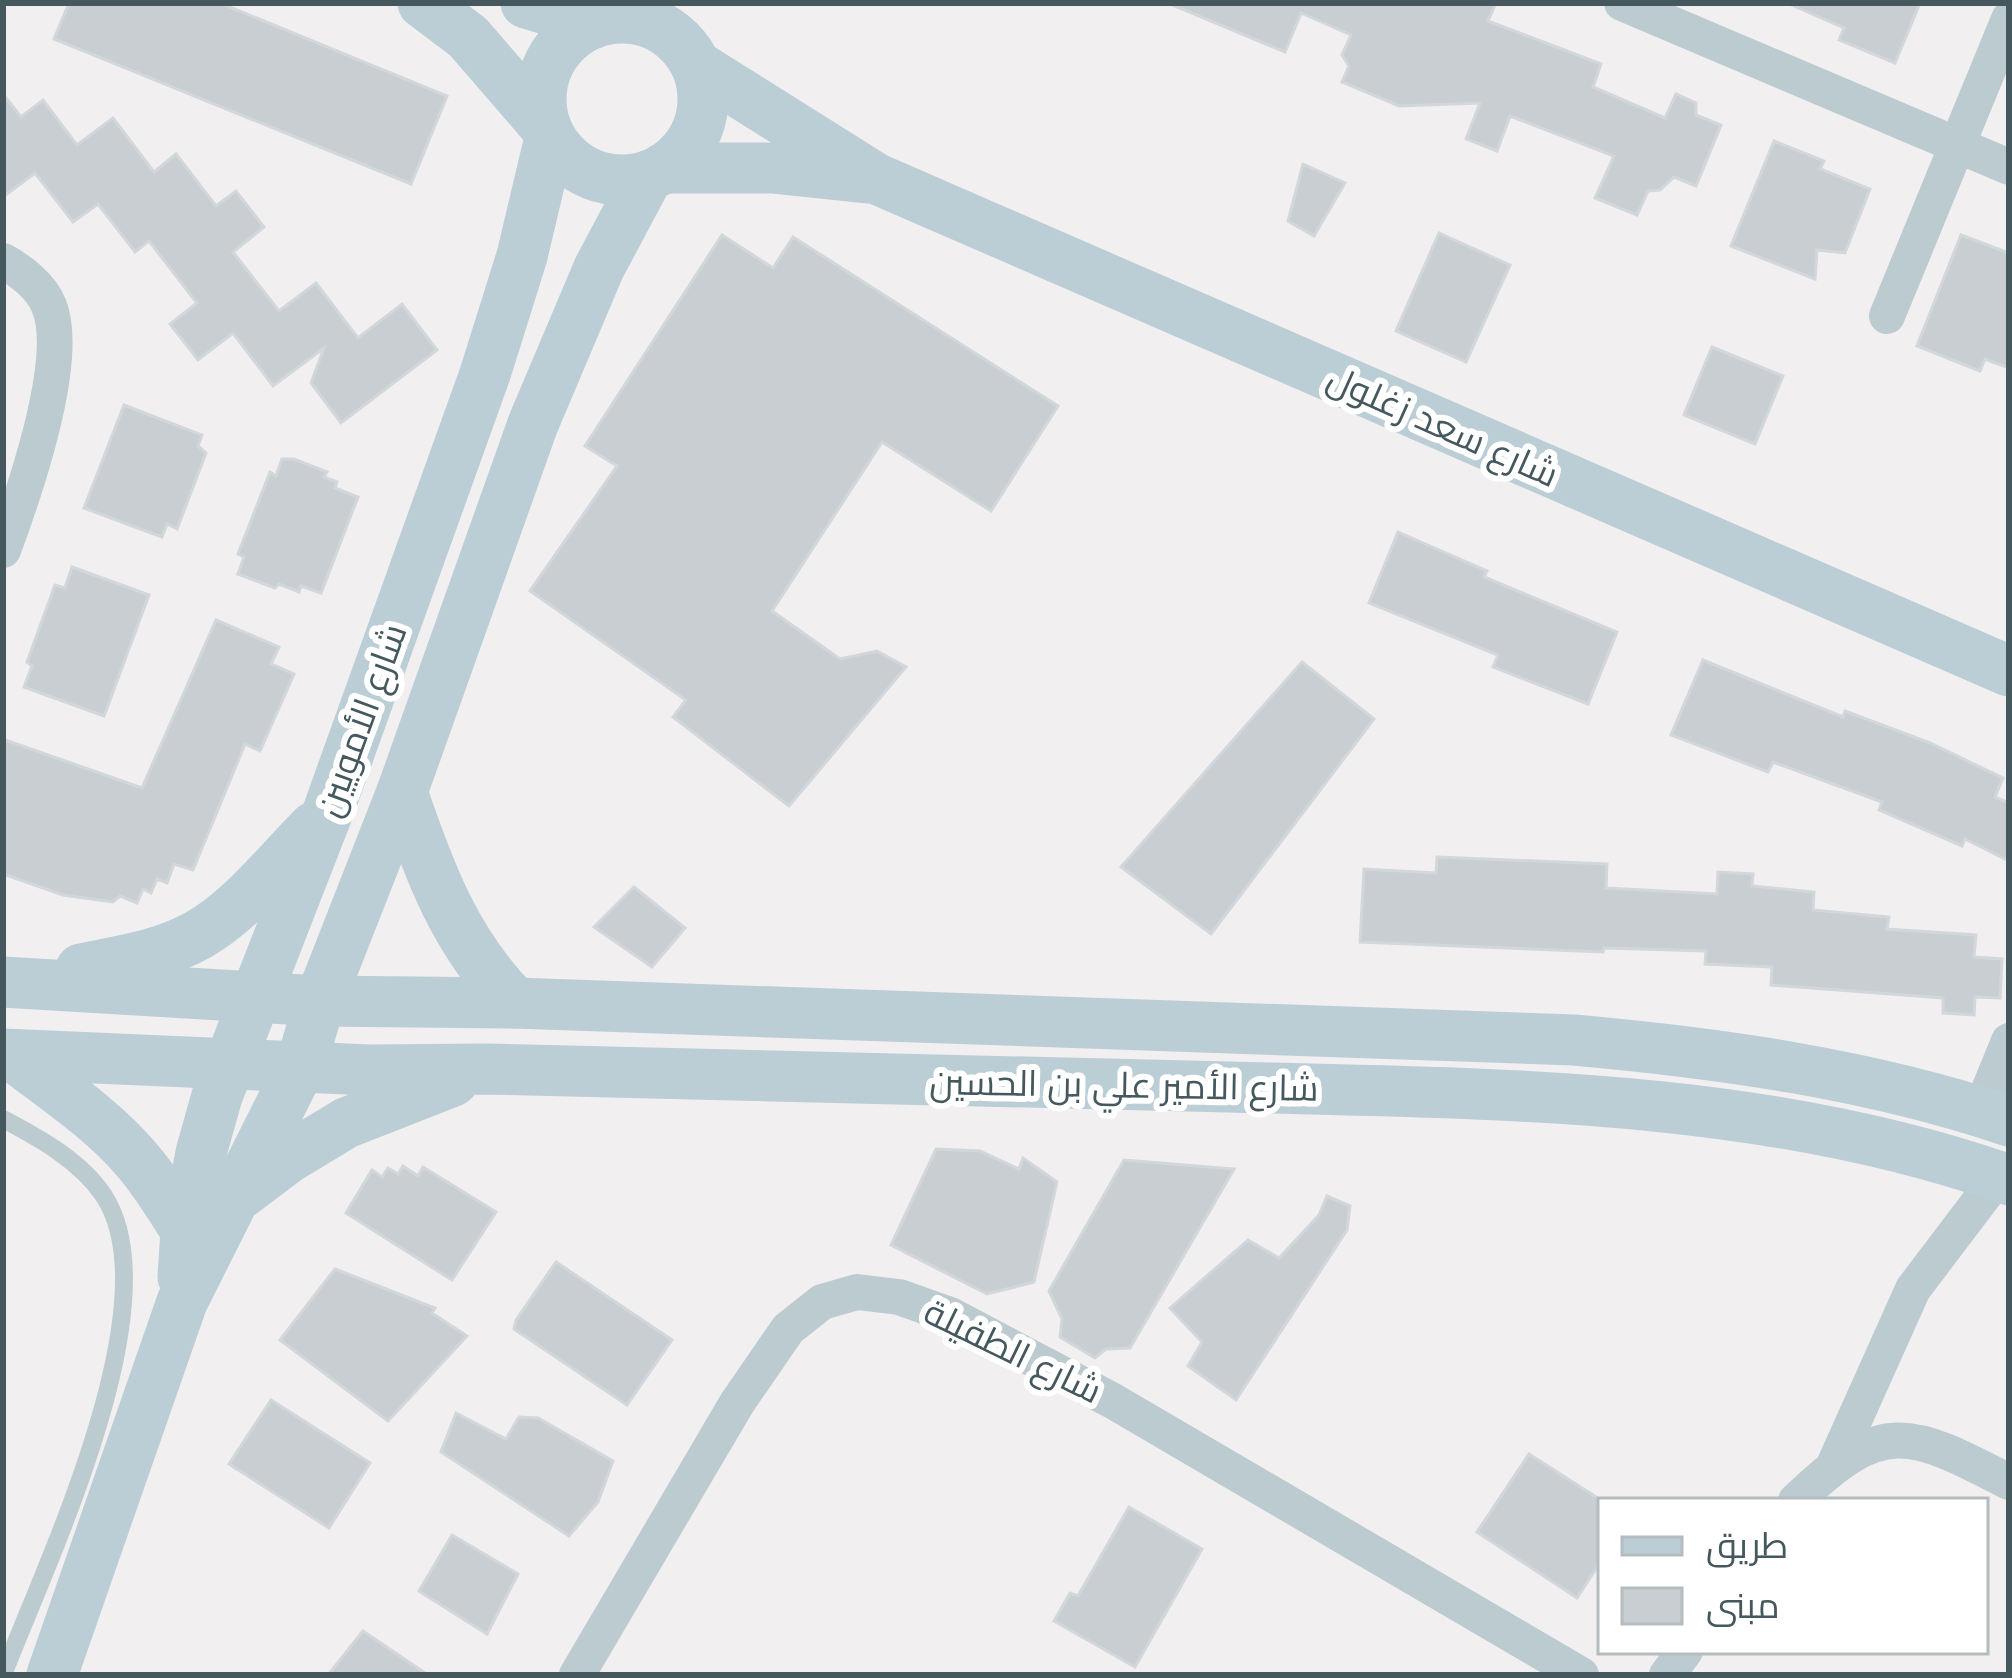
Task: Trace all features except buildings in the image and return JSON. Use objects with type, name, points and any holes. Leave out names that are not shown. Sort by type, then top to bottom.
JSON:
[{"type":"main road","points":[[423,3],[467,38],[568,160],[592,175],[620,180],[656,172],[682,154],[703,112],[703,89],[688,36],[646,22],[526,3]]},
{"type":"main road","points":[[548,132],[541,101],[544,76],[554,53],[572,34],[607,15]]},
{"type":"main road","name":"شارع سعد زغلول","points":[[688,36],[878,179],[2009,671]]},
{"type":"main road","name":"شارع الأمويين","points":[[182,1302],[186,1232],[200,1153],[485,374],[521,256],[548,132]]},
{"type":"main road","name":"شارع سعد زغلول","points":[[656,172],[772,168],[878,179]]},
{"type":"main road","name":"شارع الأمويين","points":[[52,1675],[182,1302],[301,1065],[320,1000],[402,792],[565,344],[626,214],[656,172]]},
{"type":"main road","points":[[402,792],[446,910],[484,971],[515,1003]]},
{"type":"main road","points":[[11,982],[135,958],[198,935],[220,921],[327,814]]},
{"type":"main road","name":"شارع الأمير علي بن الحسين","points":[[11,982],[320,1000],[1574,1040],[1701,1051],[1856,1081],[1995,1117]]},
{"type":"main road","points":[[7,1054],[81,1106],[112,1135],[137,1160],[186,1232]]},
{"type":"main road","name":"شارع الأمير علي بن الحسين","points":[[7,1054],[370,1070],[1531,1094],[1781,1121],[1886,1144],[2004,1179]]},
{"type":"main road","points":[[237,1196],[346,1123],[486,1069]]},
{"type":"street","points":[[1622,3],[2009,166]]},
{"type":"street","points":[[1887,316],[2009,19]]},
{"type":"street","points":[[3,261],[37,287],[49,306],[53,332],[45,412],[3,550]]},
{"type":"street","points":[[1995,1117],[2009,1041]]},
{"type":"street","points":[[1834,1463],[1912,1289],[2004,1179]]},
{"type":"street","name":"شارع الطفيلة","points":[[595,1669],[737,1403],[788,1329],[822,1302],[857,1292],[899,1297],[950,1315],[1114,1401],[1581,1675]]},
{"type":"street","points":[[1799,1498],[1834,1463],[1862,1447],[1896,1439],[1943,1448],[2009,1482]]},
{"type":"lane","points":[[3,1119],[56,1149],[105,1198],[122,1258],[124,1297],[121,1342],[99,1423],[4,1675]]}]
